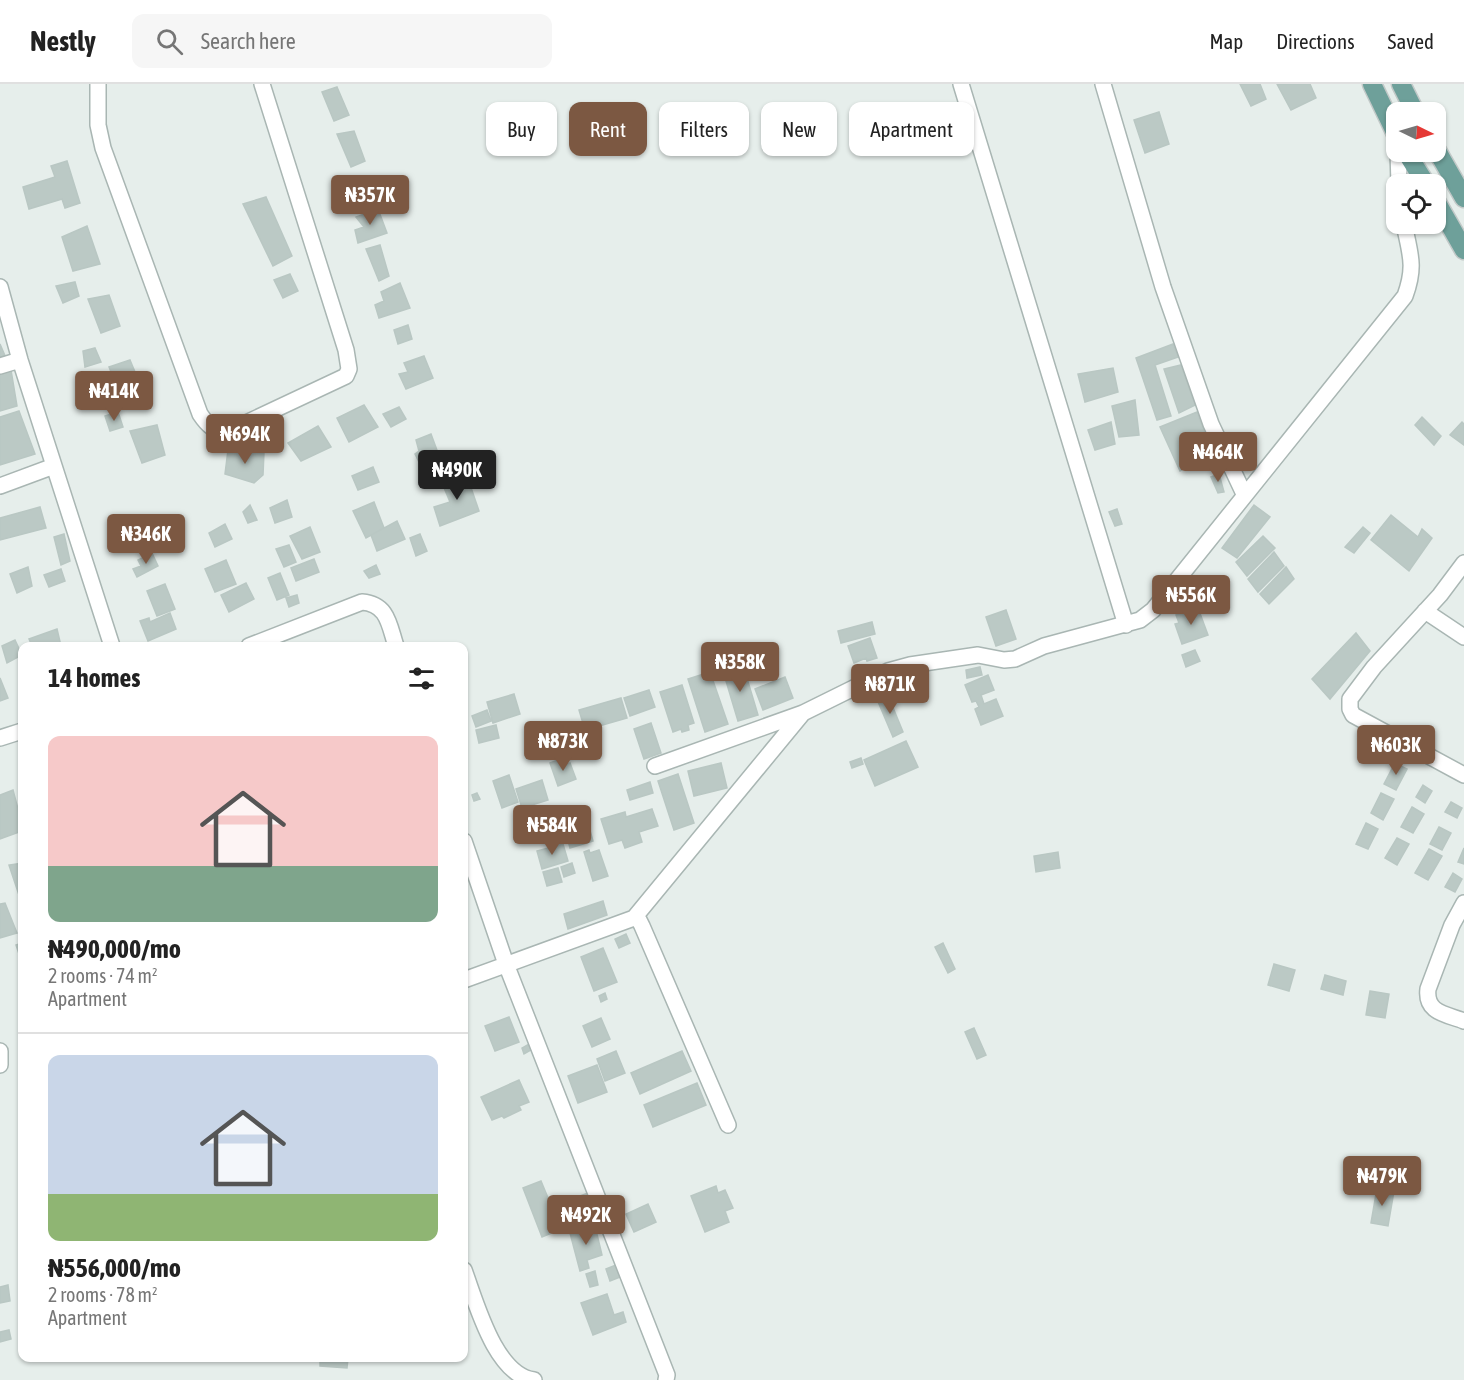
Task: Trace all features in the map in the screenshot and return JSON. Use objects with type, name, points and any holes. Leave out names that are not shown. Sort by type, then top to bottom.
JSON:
[{"type":"main road","points":[[1372,84],[1386,113]]},
{"type":"main road","points":[[1401,84],[1410,102]]},
{"type":"main road","points":[[1443,162],[1464,198]]},
{"type":"main road","points":[[1446,218],[1464,250]]},
{"type":"street","points":[[98,84],[98,125],[103,148],[200,414],[207,426],[217,431],[227,432],[346,376],[349,369],[346,351],[262,84]]},
{"type":"street","points":[[961,84],[1126,625]]},
{"type":"street","points":[[1103,84],[1162,287],[1211,424],[1244,495]]},
{"type":"street","points":[[655,766],[803,713],[888,671],[910,665],[978,656],[1004,660],[1015,659],[1044,646],[1140,620],[1153,610],[1405,296],[1411,279],[1413,263],[1406,234]]},
{"type":"street","points":[[0,287],[20,360],[111,642]]},
{"type":"street","points":[[0,366],[20,360]]},
{"type":"street","points":[[0,486],[54,466]]},
{"type":"street","points":[[1464,562],[1350,699],[1353,715],[1464,775]]},
{"type":"street","points":[[259,642],[362,602],[374,603],[384,611],[395,642]]},
{"type":"street","points":[[1425,611],[1464,637]]},
{"type":"street","points":[[468,978],[634,918],[803,713]]},
{"type":"street","points":[[0,738],[18,731]]},
{"type":"street","points":[[468,854],[506,964],[639,1302],[667,1375],[666,1380]]},
{"type":"street","points":[[1464,903],[1452,925],[1428,989],[1427,999],[1433,1009],[1464,1021]]},
{"type":"street","points":[[634,918],[639,920],[642,926],[728,1125]]},
{"type":"street","points":[[0,1051],[0,1065]]},
{"type":"street","points":[[468,1280],[496,1351],[509,1367],[526,1379],[534,1380]]},
{"type":"building","points":[[1240,84],[1260,84],[1266,99],[1251,106]]},
{"type":"building","points":[[1277,84],[1310,84],[1316,98],[1291,110]]},
{"type":"building","points":[[337,87],[349,115],[334,121],[322,92]]},
{"type":"building","points":[[1159,112],[1169,144],[1145,153],[1134,120]]},
{"type":"building","points":[[354,131],[365,161],[351,167],[337,134]]},
{"type":"building","points":[[67,161],[80,203],[65,208],[62,199],[29,209],[23,187],[55,177],[51,166]]},
{"type":"building","points":[[266,197],[292,256],[273,266],[243,204]]},
{"type":"building","points":[[378,209],[387,233],[358,243],[355,230],[364,227],[356,217]]},
{"type":"building","points":[[87,226],[100,264],[73,271],[62,237]]},
{"type":"building","points":[[380,245],[389,276],[379,281],[366,249]]},
{"type":"building","points":[[290,274],[298,291],[283,298],[274,280]]},
{"type":"building","points":[[75,282],[79,296],[63,303],[56,286]]},
{"type":"building","points":[[400,283],[410,308],[379,318],[375,305],[384,301],[381,292]]},
{"type":"building","points":[[109,295],[120,326],[101,333],[88,299]]},
{"type":"building","points":[[408,325],[412,339],[398,344],[394,330]]},
{"type":"building","points":[[0,344],[6,358],[0,360]]},
{"type":"building","points":[[1173,344],[1178,357],[1155,365],[1171,416],[1157,420],[1136,358]]},
{"type":"building","points":[[95,348],[101,362],[85,367],[83,351]]},
{"type":"building","points":[[424,356],[433,378],[406,389],[399,374],[408,372],[404,363]]},
{"type":"building","points":[[130,360],[143,391],[122,398],[109,367]]},
{"type":"building","points":[[1181,365],[1195,405],[1179,413],[1164,369]]},
{"type":"building","points":[[1113,368],[1118,392],[1085,402],[1078,374]]},
{"type":"building","points":[[11,370],[17,406],[0,411],[0,374]]},
{"type":"building","points":[[1135,400],[1139,435],[1119,437],[1112,406]]},
{"type":"building","points":[[364,405],[378,427],[349,442],[337,418]]},
{"type":"building","points":[[399,407],[406,419],[391,427],[383,414]]},
{"type":"building","points":[[19,411],[35,454],[0,465],[0,417]]},
{"type":"building","points":[[118,412],[123,427],[110,431],[105,416]]},
{"type":"building","points":[[1197,412],[1212,453],[1180,471],[1160,427]]},
{"type":"building","points":[[1422,417],[1441,436],[1434,445],[1415,425]]},
{"type":"building","points":[[1111,422],[1115,444],[1095,450],[1088,430]]},
{"type":"building","points":[[1462,422],[1464,424],[1464,445],[1450,435]]},
{"type":"building","points":[[157,425],[165,455],[142,463],[130,431]]},
{"type":"building","points":[[318,426],[331,447],[301,461],[288,443]]},
{"type":"building","points":[[431,434],[441,461],[422,468],[415,454],[419,451],[416,440]]},
{"type":"building","points":[[228,450],[264,452],[263,475],[254,483],[225,474]]},
{"type":"building","points":[[373,467],[379,482],[358,490],[352,476]]},
{"type":"building","points":[[466,473],[479,511],[440,526],[434,507],[450,502],[442,483]]},
{"type":"building","points":[[1219,474],[1224,492],[1218,493],[1211,477]]},
{"type":"building","points":[[287,500],[292,517],[275,523],[270,508]]},
{"type":"building","points":[[374,502],[384,528],[366,538],[353,511]]},
{"type":"building","points":[[250,505],[257,520],[248,523],[243,512]]},
{"type":"building","points":[[1254,505],[1270,517],[1237,558],[1222,548]]},
{"type":"building","points":[[40,507],[46,528],[0,540],[0,518]]},
{"type":"building","points":[[1117,509],[1122,524],[1115,526],[1109,512]]},
{"type":"building","points":[[1391,515],[1418,537],[1422,529],[1432,538],[1409,571],[1371,540]]},
{"type":"building","points":[[397,521],[405,539],[377,551],[371,535]]},
{"type":"building","points":[[225,524],[232,539],[215,547],[209,533]]},
{"type":"building","points":[[310,527],[320,552],[302,559],[290,536]]},
{"type":"building","points":[[1363,527],[1370,533],[1354,553],[1345,547]]},
{"type":"building","points":[[64,534],[70,561],[61,565],[54,537]]},
{"type":"building","points":[[420,534],[427,551],[416,556],[410,538]]},
{"type":"building","points":[[1263,536],[1275,548],[1247,576],[1236,562]]},
{"type":"building","points":[[289,545],[296,562],[284,567],[276,549]]},
{"type":"building","points":[[1274,552],[1284,566],[1258,592],[1248,579]]},
{"type":"building","points":[[152,553],[158,566],[137,577],[133,569],[141,566],[138,560]]},
{"type":"building","points":[[314,559],[319,572],[296,581],[291,568]]},
{"type":"building","points":[[226,560],[236,584],[215,592],[205,569]]},
{"type":"building","points":[[376,565],[380,574],[369,578],[364,571]]},
{"type":"building","points":[[28,567],[32,586],[17,593],[10,574]]},
{"type":"building","points":[[1286,567],[1294,579],[1269,604],[1260,594]]},
{"type":"building","points":[[61,569],[65,581],[49,587],[44,575]]},
{"type":"building","points":[[280,573],[289,595],[277,600],[268,578]]},
{"type":"building","points":[[246,583],[254,599],[229,612],[221,595]]},
{"type":"building","points":[[165,584],[175,609],[157,616],[147,591]]},
{"type":"building","points":[[297,595],[299,603],[289,607],[286,598]]},
{"type":"building","points":[[1198,608],[1208,635],[1182,644],[1175,624],[1179,623],[1176,615]]},
{"type":"building","points":[[1006,610],[1016,639],[996,646],[986,617]]},
{"type":"building","points":[[170,613],[176,629],[148,641],[140,621],[149,618],[150,622]]},
{"type":"building","points":[[872,622],[875,634],[841,643],[838,631]]},
{"type":"building","points":[[57,629],[60,642],[30,642],[29,639]]},
{"type":"building","points":[[1356,633],[1370,651],[1330,699],[1312,679]]},
{"type":"building","points":[[870,638],[877,658],[867,661],[866,658],[854,663],[848,646]]},
{"type":"building","points":[[15,640],[18,646],[18,657],[7,663],[2,646]]},
{"type":"building","points":[[1195,650],[1200,661],[1186,667],[1182,655]]},
{"type":"building","points":[[743,665],[758,715],[738,721],[723,671]]},
{"type":"building","points":[[980,667],[982,675],[967,678],[966,670]]},
{"type":"building","points":[[710,672],[728,724],[705,732],[688,679]]},
{"type":"building","points":[[988,675],[994,690],[981,695],[984,704],[996,699],[1003,716],[981,725],[975,709],[979,707],[976,701],[972,702],[965,685]]},
{"type":"building","points":[[785,677],[793,698],[763,710],[755,689]]},
{"type":"building","points":[[0,678],[8,698],[0,701]]},
{"type":"building","points":[[682,685],[694,723],[688,725],[689,730],[682,732],[681,729],[673,732],[660,692]]},
{"type":"building","points":[[649,690],[655,707],[630,716],[624,698]]},
{"type":"building","points":[[887,693],[903,732],[893,737],[876,697]]},
{"type":"building","points":[[514,694],[520,714],[493,723],[487,702]]},
{"type":"building","points":[[621,698],[627,718],[585,730],[579,710]]},
{"type":"building","points":[[487,710],[491,721],[476,727],[472,716]]},
{"type":"building","points":[[651,723],[661,753],[644,759],[634,729]]},
{"type":"building","points":[[496,725],[499,738],[479,743],[476,730]]},
{"type":"building","points":[[906,741],[918,767],[875,786],[864,760]]},
{"type":"building","points":[[861,758],[863,764],[852,768],[850,762]]},
{"type":"building","points":[[561,759],[564,765],[570,763],[576,779],[558,786],[550,763]]},
{"type":"building","points":[[721,763],[727,788],[694,796],[688,771]]},
{"type":"building","points":[[1395,763],[1407,769],[1396,790],[1384,784]]},
{"type":"building","points":[[678,774],[694,823],[674,830],[658,781]]},
{"type":"building","points":[[509,775],[518,802],[502,808],[493,781]]},
{"type":"building","points":[[542,780],[548,800],[522,808],[516,789]]},
{"type":"building","points":[[650,782],[653,793],[630,800],[627,790]]},
{"type":"building","points":[[1423,785],[1432,791],[1425,803],[1416,797]]},
{"type":"building","points":[[13,790],[18,809],[18,832],[0,839],[0,795]]},
{"type":"building","points":[[477,793],[480,799],[474,801],[472,795]]},
{"type":"building","points":[[1381,793],[1394,799],[1383,820],[1371,813]]},
{"type":"building","points":[[1451,802],[1462,808],[1457,818],[1445,812]]},
{"type":"building","points":[[1412,807],[1424,814],[1413,833],[1401,827]]},
{"type":"building","points":[[652,809],[658,826],[639,832],[642,842],[625,848],[622,840],[609,844],[601,819],[625,812],[626,817]]},
{"type":"building","points":[[585,813],[593,841],[570,848],[565,829],[570,827],[568,818]]},
{"type":"building","points":[[1366,823],[1378,829],[1368,849],[1356,844]]},
{"type":"building","points":[[1439,827],[1451,833],[1442,850],[1430,844]]},
{"type":"building","points":[[1397,838],[1409,844],[1397,865],[1385,858]]},
{"type":"building","points":[[563,844],[568,861],[542,869],[537,851]]},
{"type":"building","points":[[1464,848],[1464,864],[1458,862]]},
{"type":"building","points":[[1429,849],[1442,856],[1428,880],[1415,873]]},
{"type":"building","points":[[589,850],[590,853],[599,850],[608,876],[593,881],[584,852]]},
{"type":"building","points":[[1058,852],[1060,868],[1036,872],[1034,856]]},
{"type":"building","points":[[572,863],[575,873],[564,877],[561,867]]},
{"type":"building","points":[[18,864],[18,892],[9,865]]},
{"type":"building","points":[[558,868],[562,882],[547,886],[543,872]]},
{"type":"building","points":[[1453,873],[1462,879],[1455,892],[1445,887]]},
{"type":"building","points":[[603,901],[607,915],[568,929],[564,914]]},
{"type":"building","points":[[5,903],[17,933],[0,938],[0,904]]},
{"type":"building","points":[[626,934],[630,943],[619,948],[615,939]]},
{"type":"building","points":[[943,943],[955,969],[948,973],[935,947]]},
{"type":"building","points":[[603,948],[617,982],[594,991],[581,957]]},
{"type":"building","points":[[1274,964],[1295,970],[1289,991],[1268,985]]},
{"type":"building","points":[[1325,975],[1346,981],[1343,995],[1321,989]]},
{"type":"building","points":[[1370,991],[1389,994],[1385,1018],[1366,1015]]},
{"type":"building","points":[[605,993],[607,999],[601,1002],[599,996]]},
{"type":"building","points":[[509,1017],[519,1042],[495,1051],[485,1026]]},
{"type":"building","points":[[601,1018],[610,1039],[592,1047],[583,1026]]},
{"type":"building","points":[[974,1028],[986,1055],[977,1059],[965,1032]]},
{"type":"building","points":[[529,1044],[531,1050],[524,1054],[522,1048]]},
{"type":"building","points":[[616,1051],[625,1073],[605,1081],[597,1059]]},
{"type":"building","points":[[682,1051],[691,1071],[640,1094],[631,1073]]},
{"type":"building","points":[[597,1065],[607,1092],[578,1103],[568,1076]]},
{"type":"building","points":[[519,1080],[529,1102],[519,1106],[521,1110],[504,1118],[502,1116],[492,1120],[481,1097]]},
{"type":"building","points":[[697,1083],[706,1105],[653,1127],[644,1105]]},
{"type":"building","points":[[541,1181],[561,1229],[542,1237],[523,1188]]},
{"type":"building","points":[[716,1186],[718,1193],[725,1190],[733,1208],[725,1211],[729,1222],[705,1232],[691,1196]]},
{"type":"building","points":[[1377,1188],[1394,1191],[1388,1226],[1371,1223]]},
{"type":"building","points":[[588,1193],[597,1217],[568,1228],[559,1204]]},
{"type":"building","points":[[648,1204],[656,1222],[634,1232],[626,1214]]},
{"type":"building","points":[[595,1226],[602,1255],[587,1260],[589,1268],[580,1271],[570,1233]]},
{"type":"building","points":[[616,1265],[620,1277],[610,1281],[606,1269]]},
{"type":"building","points":[[595,1271],[598,1285],[590,1287],[586,1274]]},
{"type":"building","points":[[8,1285],[10,1301],[0,1303],[0,1287]]},
{"type":"building","points":[[607,1294],[614,1315],[623,1312],[626,1322],[593,1335],[581,1303]]},
{"type":"building","points":[[9,1330],[11,1339],[0,1342],[0,1332]]},
{"type":"building","points":[[320,1362],[348,1362],[347,1368],[320,1366]]}]
